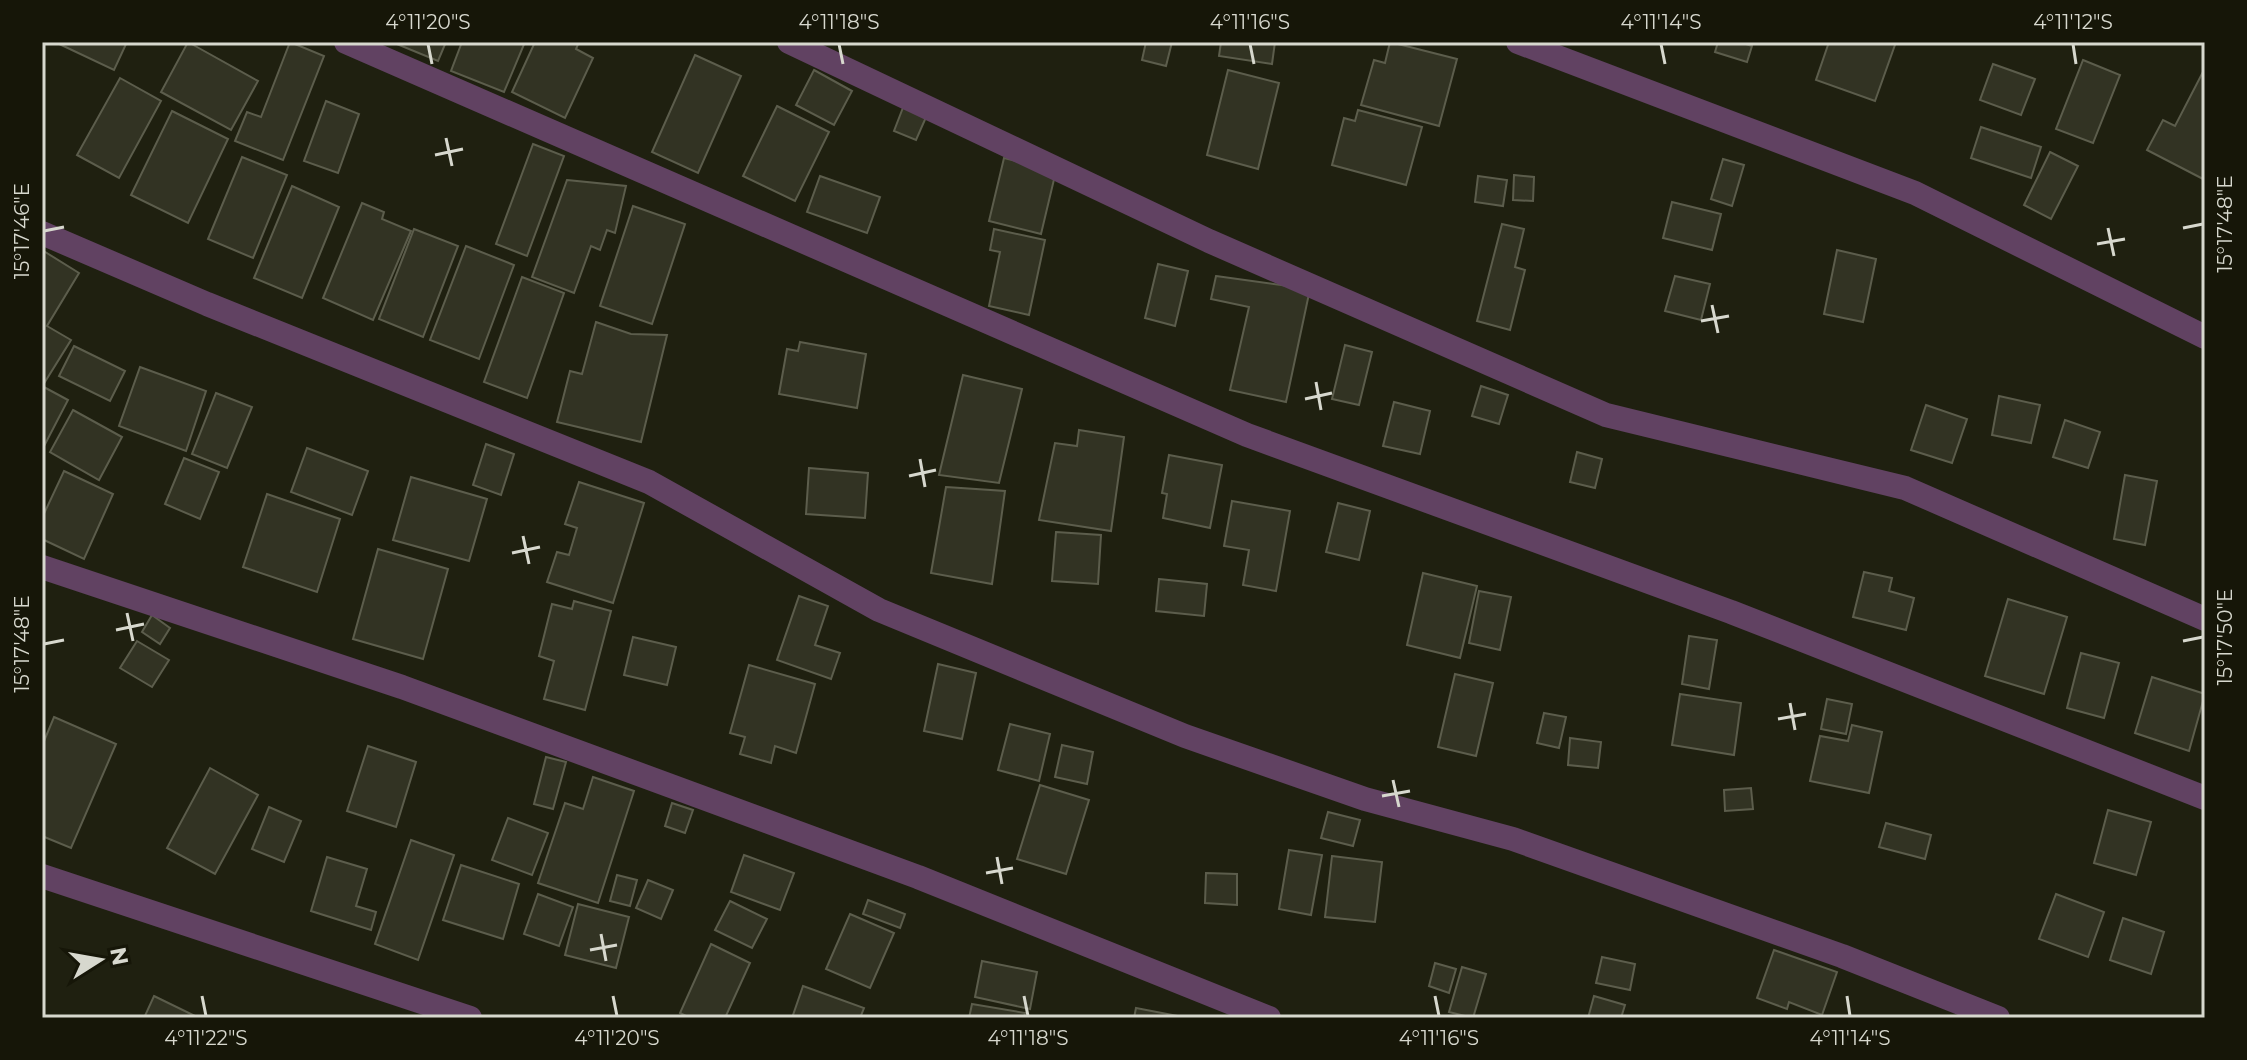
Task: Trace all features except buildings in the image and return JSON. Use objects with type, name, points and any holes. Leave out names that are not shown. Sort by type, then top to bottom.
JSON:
[{"type":"street","points":[[346,42],[1247,435],[1731,612],[2205,798]]},
{"type":"street","points":[[789,42],[1209,241],[1606,415],[1905,488],[2205,619]]},
{"type":"street","points":[[1518,42],[1915,193],[2205,337]]},
{"type":"street","points":[[42,233],[237,316],[649,482],[879,610],[1185,736],[1365,799],[1513,839],[1842,956],[1998,1018]]},
{"type":"street","points":[[42,567],[402,687],[918,877],[1269,1018]]},
{"type":"street","points":[[42,876],[470,1018]]}]
